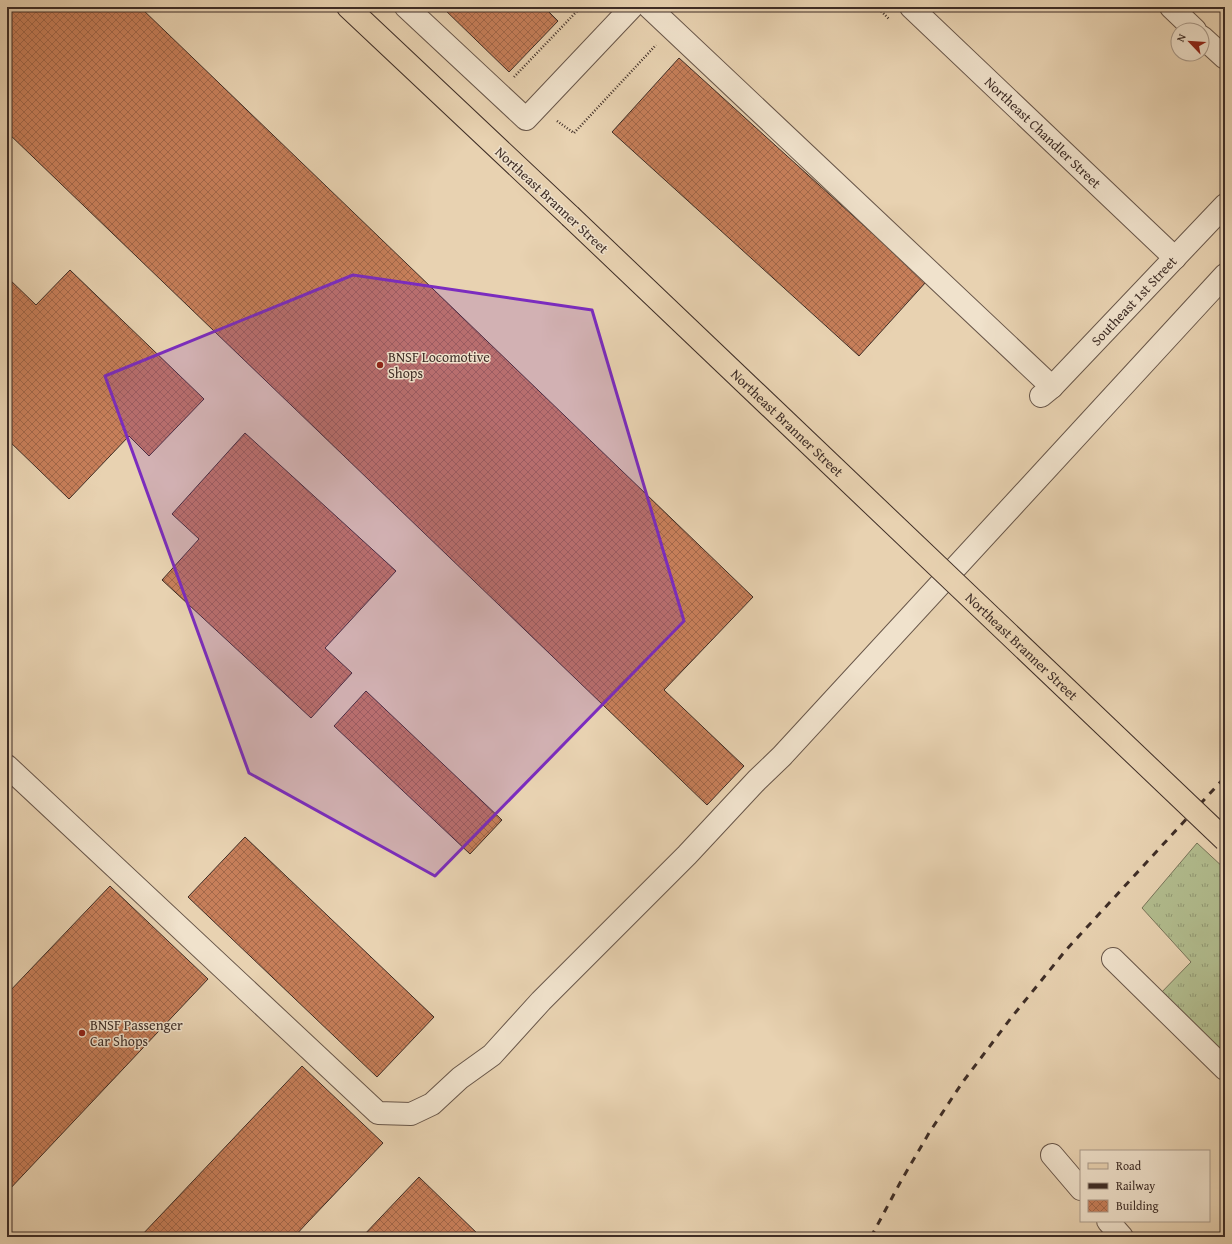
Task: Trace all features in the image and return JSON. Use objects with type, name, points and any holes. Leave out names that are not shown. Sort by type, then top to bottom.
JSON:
[{"type":"main road","name":"Northeast Branner Street","points":[[348,7],[570,216],[1225,840]]},
{"type":"street","points":[[406,7],[526,119],[632,7]]},
{"type":"street","points":[[649,7],[672,28]]},
{"type":"street","name":"Northeast Chandler Street","points":[[911,7],[1175,258]]},
{"type":"street","points":[[1171,7],[1187,22]]},
{"type":"street","name":"Southeast 1st Street","points":[[672,28],[1046,392],[1225,205]]},
{"type":"street","points":[[1210,44],[1225,58]]},
{"type":"street","points":[[7,766],[378,1113],[411,1114],[432,1104],[460,1078],[492,1054],[541,1001],[687,855],[757,780],[782,756],[1225,275]]},
{"type":"street","points":[[1113,959],[1225,1068]]},
{"type":"street","points":[[1052,1155],[1080,1188]]},
{"type":"street","points":[[1109,1222],[1122,1237]]},
{"type":"path","points":[[512,79],[581,7]]},
{"type":"path","points":[[574,133],[672,28]]},
{"type":"highlighted area","points":[[353,275],[592,310],[684,621],[435,876],[249,773],[105,376]]},
{"type":"green space","points":[[1197,843],[1225,869],[1225,1063],[1157,997],[1191,962],[1142,908]]},
{"type":"building","name":"BNSF Locomotive Shops","points":[[7,7],[140,7],[753,597],[664,690],[744,766],[707,805],[7,132]]},
{"type":"building","points":[[442,7],[544,7],[558,21],[509,72]]},
{"type":"building","points":[[679,58],[926,282],[859,356],[612,132]]},
{"type":"building","points":[[70,270],[204,399],[149,456],[129,436],[69,499],[7,439],[7,277],[36,305]]},
{"type":"building","points":[[245,433],[396,571],[325,648],[352,673],[311,718],[162,580],[199,539],[172,514]]},
{"type":"building","points":[[366,691],[502,820],[470,854],[334,726]]},
{"type":"building","points":[[245,837],[434,1017],[377,1077],[188,897]]},
{"type":"building","name":"BNSF Passenger Car Shops","points":[[110,886],[208,979],[7,1192],[7,994]]},
{"type":"building","points":[[302,1066],[383,1143],[294,1237],[140,1237]]},
{"type":"building","points":[[419,1177],[481,1237],[362,1237]]},
{"type":"railway","points":[[871,1237],[929,1133],[962,1083],[1011,1018],[1066,950],[1225,777]]},
{"type":"place","name":"BNSF Locomotive Shops","points":[[380,365]]},
{"type":"place","name":"BNSF Passenger Car Shops","points":[[82,1033]]}]
